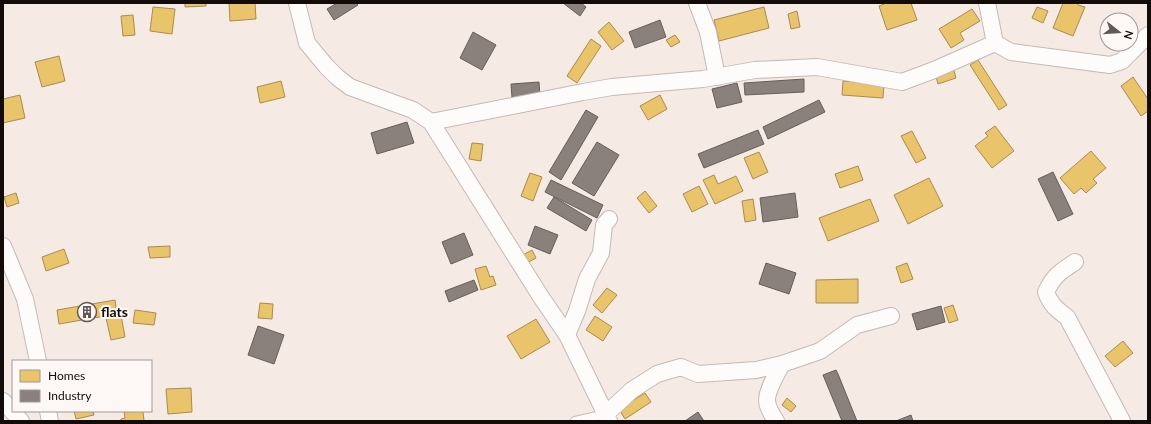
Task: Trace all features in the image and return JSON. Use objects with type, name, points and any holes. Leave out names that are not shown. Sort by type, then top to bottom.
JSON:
[{"type":"street","points":[[297,3],[307,43],[337,78],[350,87],[413,110],[431,122],[540,297],[567,334],[608,417],[632,390],[657,374],[681,367],[698,374],[756,370],[782,364],[820,351],[857,325],[891,316]]},
{"type":"street","points":[[697,3],[708,32],[717,76]]},
{"type":"street","points":[[988,3],[995,43]]},
{"type":"street","points":[[995,43],[1011,52],[1110,65],[1122,61],[1148,35]]},
{"type":"street","points":[[431,122],[612,87],[660,84],[755,70],[817,67],[902,82],[934,70],[995,43]]},
{"type":"street","points":[[567,334],[577,311],[587,279],[600,253],[604,225],[609,219]]},
{"type":"street","points":[[3,246],[25,299],[38,360]]},
{"type":"street","points":[[1075,262],[1058,272],[1046,292],[1054,307],[1067,318],[1122,421]]},
{"type":"street","points":[[776,421],[769,408],[767,400],[782,364]]},
{"type":"street","points":[[3,401],[12,411]]},
{"type":"street","points":[[13,412],[21,421]]},
{"type":"lane","points":[[575,421],[608,417]]},
{"type":"building: Homes","points":[[185,3],[206,3],[206,6],[185,7]]},
{"type":"building: Homes","points":[[229,3],[255,3],[256,19],[230,21]]},
{"type":"building: Homes","points":[[886,3],[911,3],[917,20],[887,30],[879,6]]},
{"type":"building: Homes","points":[[1063,3],[1078,3],[1078,5],[1085,7],[1073,36],[1053,28]]},
{"type":"building: Homes","points":[[153,7],[175,9],[172,34],[150,31]]},
{"type":"building: Homes","points":[[764,7],[769,28],[719,41],[714,20]]},
{"type":"building: Homes","points":[[1037,7],[1048,11],[1043,23],[1032,18]]},
{"type":"building: Homes","points":[[972,9],[980,21],[960,33],[964,40],[951,48],[939,29]]},
{"type":"building: Homes","points":[[797,11],[800,27],[791,29],[788,14]]},
{"type":"building: Homes","points":[[133,15],[135,35],[123,36],[121,16]]},
{"type":"building: Homes","points":[[609,22],[624,41],[612,50],[598,32]]},
{"type":"building: Homes","points":[[675,35],[680,42],[671,47],[666,40]]},
{"type":"building: Homes","points":[[591,39],[601,46],[577,83],[567,76]]},
{"type":"building: Homes","points":[[59,56],[65,81],[42,87],[35,62]]},
{"type":"building: Homes","points":[[978,60],[1007,105],[999,110],[970,65]]},
{"type":"building: Homes","points":[[953,67],[956,78],[938,84],[935,73]]},
{"type":"building: Homes","points":[[1133,77],[1148,99],[1148,111],[1141,116],[1121,86]]},
{"type":"building: Homes","points":[[281,81],[285,97],[260,103],[257,87]]},
{"type":"building: Homes","points":[[843,81],[884,84],[883,98],[842,95]]},
{"type":"building: Homes","points":[[20,95],[25,118],[3,123],[3,99]]},
{"type":"building: Homes","points":[[660,95],[667,109],[648,120],[640,106]]},
{"type":"building: Homes","points":[[995,126],[1014,151],[992,168],[975,146],[988,136],[985,133]]},
{"type":"building: Homes","points":[[912,131],[926,158],[916,163],[901,136]]},
{"type":"building: Homes","points":[[472,143],[483,144],[481,161],[469,159]]},
{"type":"building: Homes","points":[[1091,151],[1106,168],[1093,179],[1097,183],[1086,193],[1081,188],[1074,194],[1060,178]]},
{"type":"building: Homes","points":[[759,152],[768,172],[753,179],[744,158]]},
{"type":"building: Homes","points":[[858,166],[863,180],[840,188],[835,174]]},
{"type":"building: Homes","points":[[530,173],[542,177],[533,201],[521,196]]},
{"type":"building: Homes","points":[[714,175],[718,184],[736,176],[743,191],[715,204],[703,180]]},
{"type":"building: Homes","points":[[929,178],[943,206],[908,224],[894,195]]},
{"type":"building: Homes","points":[[699,186],[708,204],[692,212],[683,194]]},
{"type":"building: Homes","points":[[645,191],[657,206],[649,213],[637,198]]},
{"type":"building: Homes","points":[[16,193],[19,203],[7,207],[4,197]]},
{"type":"building: Homes","points":[[753,199],[756,220],[745,222],[742,201]]},
{"type":"building: Homes","points":[[870,199],[879,221],[828,241],[819,218]]},
{"type":"building: Homes","points":[[170,246],[170,257],[150,258],[148,247]]},
{"type":"building: Homes","points":[[64,249],[69,263],[46,271],[42,257]]},
{"type":"building: Homes","points":[[532,250],[536,258],[525,264],[521,256]]},
{"type":"building: Homes","points":[[907,263],[913,279],[901,283],[896,267]]},
{"type":"building: Homes","points":[[486,266],[490,277],[493,276],[496,285],[481,290],[475,269]]},
{"type":"building: Homes","points":[[858,279],[858,303],[816,303],[816,280]]},
{"type":"building: Homes","points":[[607,288],[617,295],[602,313],[593,305]]},
{"type":"building: Homes","name":"flats","points":[[115,300],[117,314],[59,324],[57,310]]},
{"type":"building: Homes","points":[[260,303],[273,304],[272,319],[258,318]]},
{"type":"building: Homes","points":[[953,305],[958,320],[949,323],[944,308]]},
{"type":"building: Homes","points":[[135,310],[156,313],[154,325],[133,323]]},
{"type":"building: Homes","points":[[121,315],[125,337],[111,340],[106,318]]},
{"type":"building: Homes","points":[[595,316],[612,327],[603,341],[586,330]]},
{"type":"building: Homes","points":[[536,319],[550,342],[521,359],[507,336]]},
{"type":"building: Homes","points":[[1123,341],[1133,353],[1115,367],[1105,356]]},
{"type":"building: Homes","points":[[191,388],[192,412],[168,414],[166,389]]},
{"type":"building: Homes","points":[[645,393],[651,402],[625,419],[619,409]]},
{"type":"building: Homes","points":[[787,398],[796,406],[791,412],[782,405]]},
{"type":"building: Homes","points":[[74,412],[93,412],[94,415],[76,419]]},
{"type":"building: Homes","points":[[124,412],[143,412],[144,421],[121,421],[121,419],[125,418]]},
{"type":"building: Industry","points":[[337,3],[356,3],[358,5],[334,20],[327,9]]},
{"type":"building: Industry","points":[[563,3],[581,3],[586,7],[580,16]]},
{"type":"building: Industry","points":[[660,20],[666,37],[635,48],[629,32]]},
{"type":"building: Industry","points":[[473,32],[496,45],[482,70],[460,58]]},
{"type":"building: Industry","points":[[804,79],[804,92],[745,95],[744,83]]},
{"type":"building: Industry","points":[[539,82],[540,96],[512,98],[511,84]]},
{"type":"building: Industry","points":[[737,83],[742,102],[717,108],[712,89]]},
{"type":"building: Industry","points":[[819,100],[825,112],[768,139],[763,127]]},
{"type":"building: Industry","points":[[586,110],[598,117],[561,180],[549,172]]},
{"type":"building: Industry","points":[[407,122],[414,143],[377,154],[371,133]]},
{"type":"building: Industry","points":[[758,130],[764,144],[704,168],[698,154]]},
{"type":"building: Industry","points":[[597,142],[619,155],[594,196],[572,183]]},
{"type":"building: Industry","points":[[1053,172],[1073,214],[1058,221],[1038,179]]},
{"type":"building: Industry","points":[[551,180],[603,205],[597,218],[545,192]]},
{"type":"building: Industry","points":[[795,193],[798,217],[763,222],[760,198]]},
{"type":"building: Industry","points":[[554,197],[592,220],[586,231],[547,208]]},
{"type":"building: Industry","points":[[535,226],[558,235],[550,254],[528,245]]},
{"type":"building: Industry","points":[[464,233],[473,255],[451,264],[442,242]]},
{"type":"building: Industry","points":[[766,263],[796,273],[789,294],[759,284]]},
{"type":"building: Industry","points":[[474,280],[478,290],[449,302],[445,291]]},
{"type":"building: Industry","points":[[941,306],[945,322],[917,330],[912,314]]},
{"type":"building: Industry","points":[[258,326],[284,335],[274,364],[248,355]]},
{"type":"building: Industry","points":[[836,370],[857,421],[842,421],[823,375]]},
{"type":"building: Industry","points":[[698,412],[704,421],[685,421]]},
{"type":"building: Industry","points":[[911,415],[913,421],[896,421]]},
{"type":"place","name":"flats","points":[[87,312]]}]
